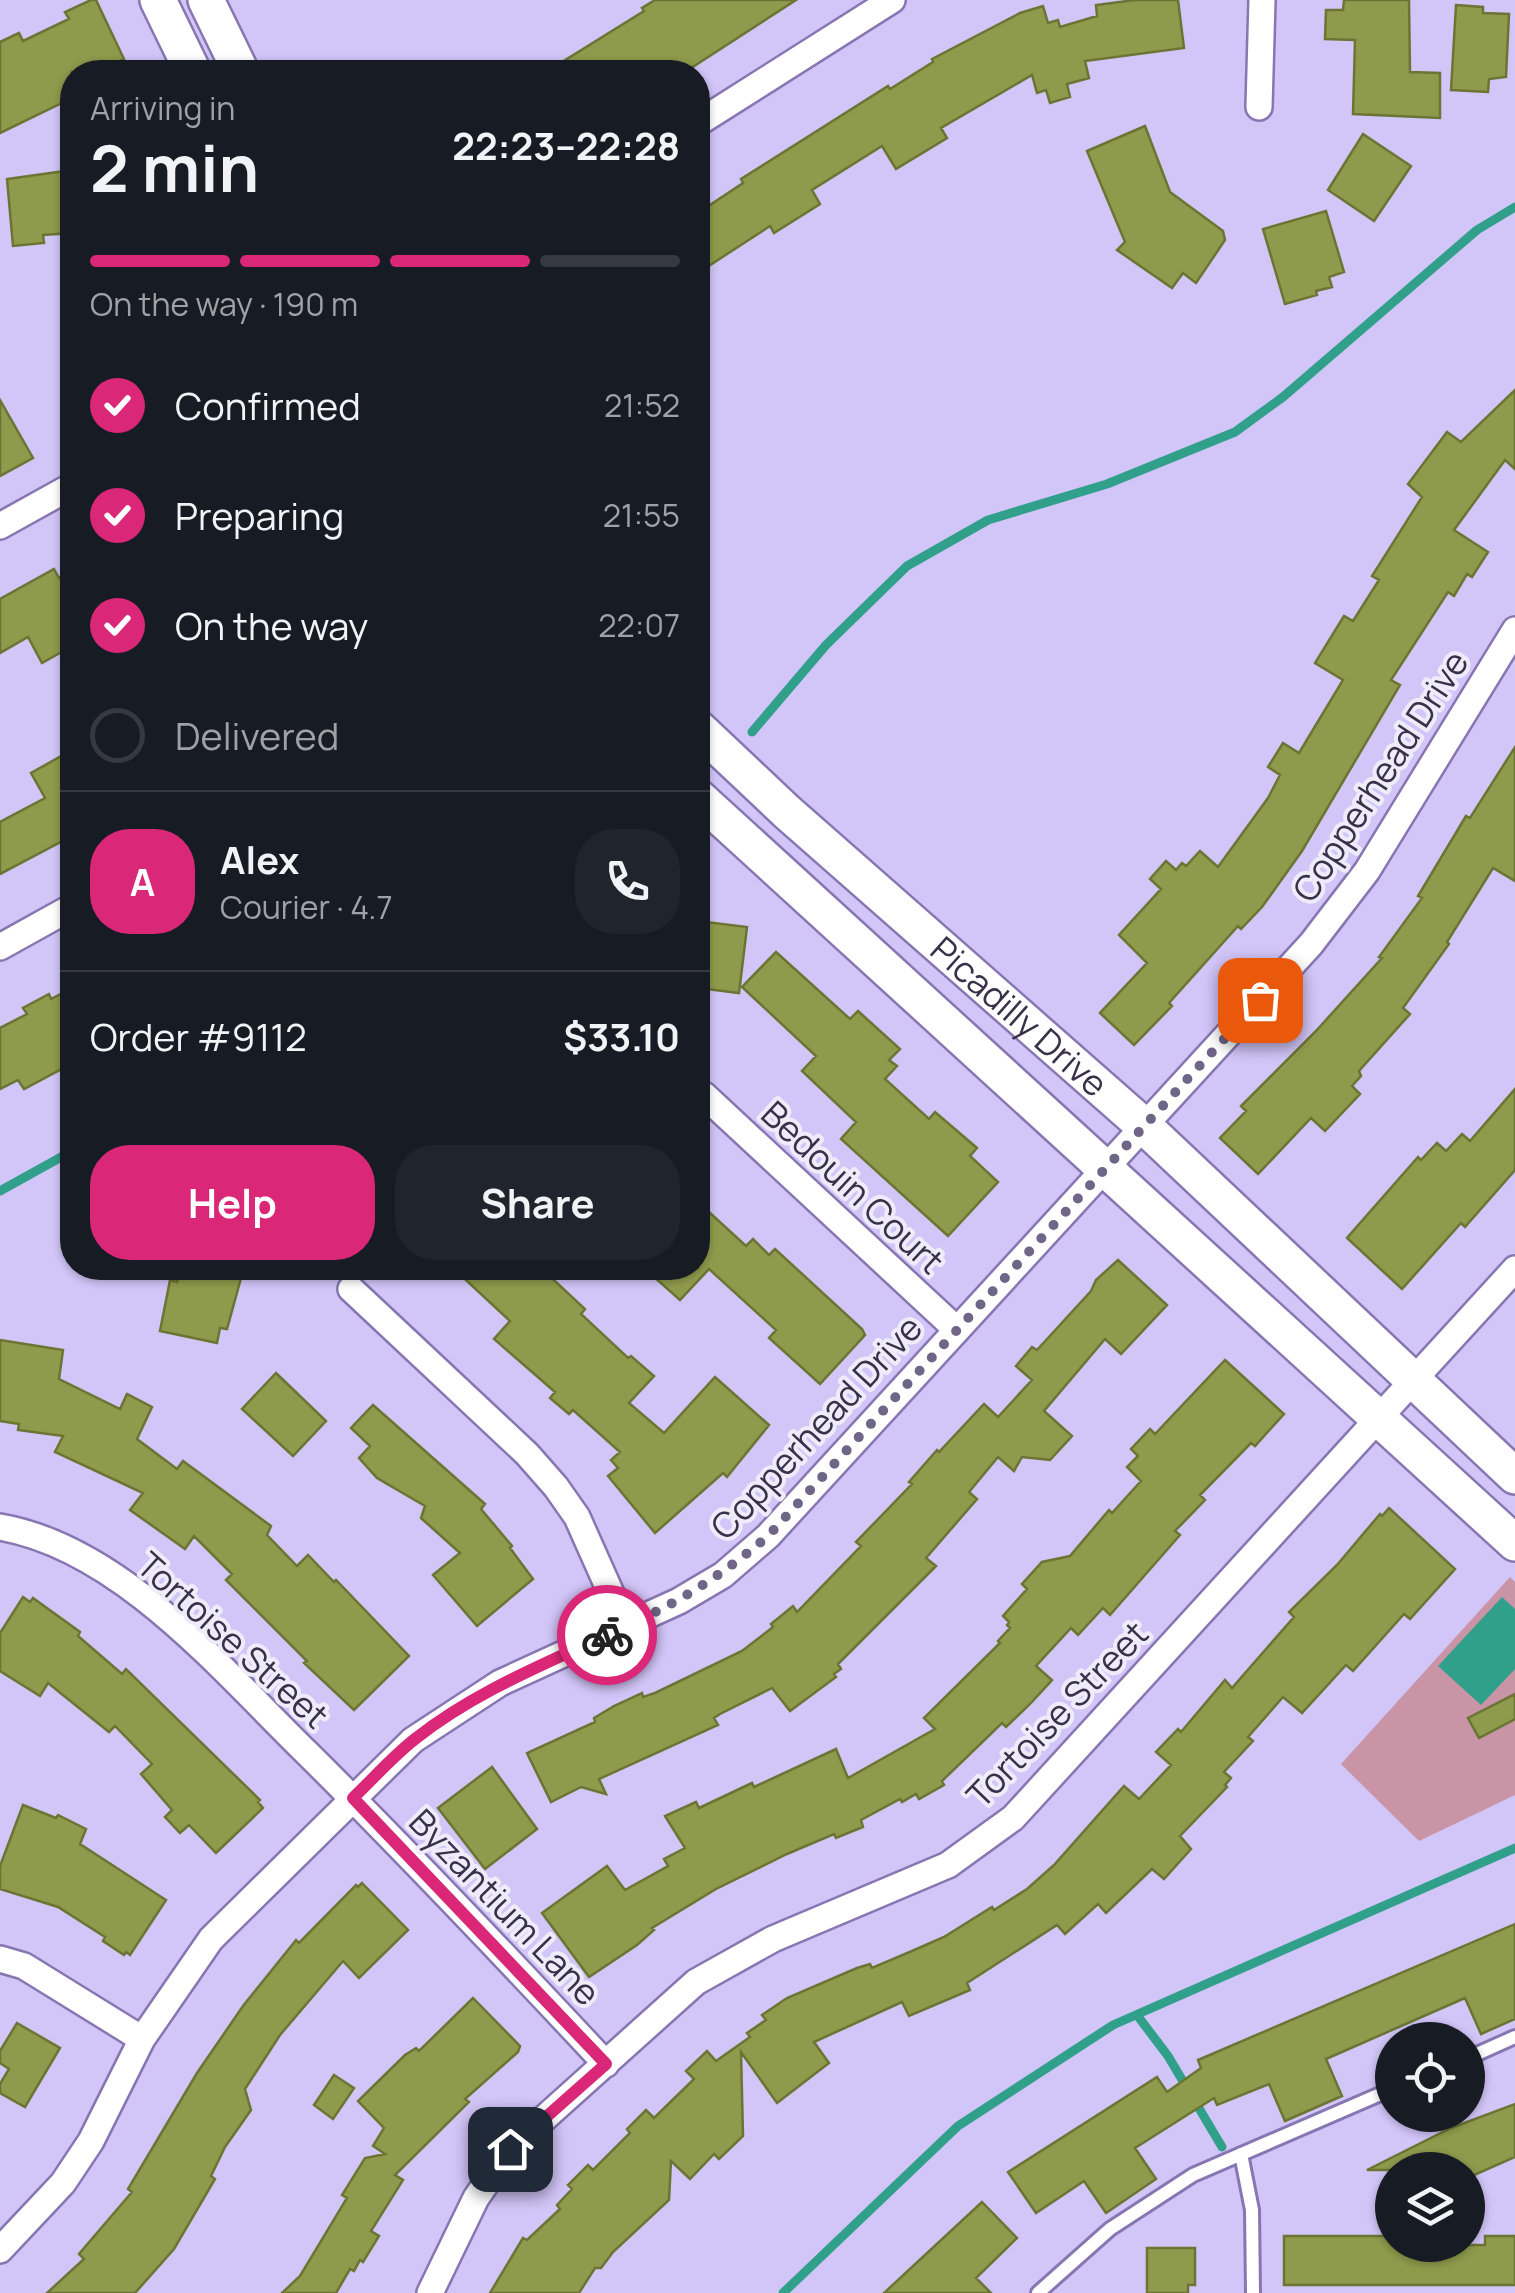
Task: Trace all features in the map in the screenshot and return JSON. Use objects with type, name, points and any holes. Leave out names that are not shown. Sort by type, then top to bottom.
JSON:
[{"type":"street","points":[[158,0],[186,60]]},
{"type":"street","points":[[206,0],[235,60]]},
{"type":"street","points":[[710,115],[892,0]]},
{"type":"street","points":[[1259,107],[1262,0]]},
{"type":"street","points":[[0,526],[60,493]]},
{"type":"street","name":"Copperhead Drive","points":[[0,2250],[63,2182],[91,2141],[142,2039],[211,1939],[413,1740],[500,1683],[626,1627],[723,1575],[768,1536],[1311,944],[1368,871],[1515,630]]},
{"type":"street","name":"Picadilly Drive","points":[[710,739],[786,812],[1144,1126],[1515,1476]]},
{"type":"street","name":"Picadilly Drive","points":[[710,807],[1515,1543]]},
{"type":"street","points":[[0,947],[60,914]]},
{"type":"street","name":"Bedouin Court","points":[[710,1101],[956,1329]]},
{"type":"street","name":"Tortoise Street","points":[[430,2293],[476,2198],[510,2149],[696,1982],[773,1938],[948,1865],[1014,1818],[1515,1269]]},
{"type":"street","points":[[352,1290],[527,1454],[556,1487],[586,1534],[626,1627]]},
{"type":"street","name":"Tortoise Street","points":[[0,1527],[56,1542],[127,1588],[194,1642],[353,1798]]},
{"type":"street","name":"Byzantium Lane","points":[[353,1798],[606,2064]]},
{"type":"street","points":[[0,1959],[24,1966],[142,2039]]},
{"type":"lane","points":[[1485,2050],[1515,2037]]},
{"type":"lane","points":[[1038,2293],[1080,2254],[1156,2196],[1193,2175],[1375,2097]]},
{"type":"lane","points":[[1241,2154],[1252,2210],[1253,2293]]},
{"type":"shaded area","points":[[1510,1577],[1515,1582],[1515,1795],[1419,1841],[1341,1764]]},
{"type":"shaded area","points":[[1502,1597],[1515,1609],[1515,1669],[1481,1705],[1438,1666]]},
{"type":"building","points":[[96,0],[124,59],[60,60],[60,104],[0,133],[0,42],[19,33],[23,41],[69,19],[65,12]]},
{"type":"building","points":[[655,0],[796,0],[704,60],[565,60],[644,11],[642,8]]},
{"type":"building","points":[[1178,0],[1184,48],[1085,61],[1089,78],[1067,84],[1070,97],[1050,103],[1046,90],[1037,93],[1032,75],[941,128],[947,138],[896,169],[882,146],[812,190],[820,204],[774,233],[770,226],[710,265],[710,205],[743,183],[741,179],[933,62],[932,59],[1020,13],[1043,6],[1048,23],[1058,20],[1060,27],[1097,16],[1096,5]]},
{"type":"building","points":[[1344,0],[1409,0],[1410,72],[1440,73],[1440,118],[1353,114],[1355,40],[1325,39],[1326,10],[1343,10]]},
{"type":"building","points":[[1456,5],[1483,7],[1483,13],[1509,14],[1506,77],[1489,79],[1488,92],[1451,90]]},
{"type":"building","points":[[1145,126],[1170,192],[1223,231],[1225,240],[1196,283],[1183,273],[1172,288],[1117,250],[1125,242],[1087,151]]},
{"type":"building","points":[[1363,134],[1411,166],[1374,221],[1328,190]]},
{"type":"building","points":[[60,172],[60,234],[43,235],[44,243],[13,246],[7,179]]},
{"type":"building","points":[[1326,211],[1344,272],[1329,277],[1332,287],[1285,304],[1263,229]]},
{"type":"building","points":[[1515,390],[1515,469],[1505,460],[1454,530],[1488,552],[1472,577],[1467,574],[1454,596],[1448,592],[1391,680],[1400,685],[1302,851],[1262,907],[1241,929],[1238,926],[1134,1045],[1100,1013],[1147,963],[1119,935],[1161,889],[1150,879],[1166,861],[1176,870],[1182,863],[1186,866],[1200,851],[1218,867],[1268,798],[1280,775],[1268,767],[1283,743],[1299,753],[1343,680],[1315,663],[1344,616],[1353,621],[1379,580],[1372,576],[1422,497],[1408,484],[1447,432],[1461,442]]},
{"type":"building","points":[[0,400],[33,458],[0,476]]},
{"type":"building","points":[[54,569],[60,577],[60,653],[42,663],[28,637],[0,653],[0,599]]},
{"type":"building","points":[[1515,747],[1515,881],[1493,868],[1449,944],[1403,1008],[1410,1014],[1359,1071],[1361,1076],[1352,1086],[1360,1094],[1325,1131],[1311,1118],[1258,1174],[1220,1138],[1246,1111],[1241,1106],[1382,958],[1379,957],[1422,898],[1418,896],[1466,816],[1470,818]]},
{"type":"building","points":[[60,757],[60,842],[0,874],[0,822],[45,798],[31,773]]},
{"type":"building","points":[[710,922],[747,927],[739,993],[710,989]]},
{"type":"building","points":[[776,952],[850,1019],[858,1011],[900,1049],[889,1060],[897,1066],[885,1079],[929,1119],[935,1112],[977,1148],[970,1156],[998,1182],[948,1236],[841,1139],[856,1122],[802,1071],[816,1056],[742,987]]},
{"type":"building","points":[[49,994],[51,999],[60,994],[60,1070],[24,1089],[18,1080],[0,1089],[0,1028],[27,1014],[23,1008]]},
{"type":"building","points":[[1515,1089],[1515,1170],[1402,1289],[1347,1238],[1418,1157],[1421,1160],[1437,1143],[1446,1151],[1462,1134],[1470,1141]]},
{"type":"building","points":[[710,1213],[746,1246],[753,1239],[769,1255],[775,1249],[865,1335],[820,1384],[769,1338],[776,1330],[710,1270]]},
{"type":"building","points":[[1118,1260],[1167,1305],[1121,1354],[1105,1339],[1044,1411],[1072,1436],[1050,1460],[1022,1457],[1014,1471],[998,1457],[969,1492],[977,1499],[926,1558],[936,1566],[838,1664],[841,1669],[834,1674],[836,1677],[790,1711],[772,1688],[714,1718],[718,1725],[599,1779],[606,1794],[581,1787],[551,1802],[527,1753],[595,1722],[594,1718],[614,1706],[642,1693],[643,1697],[655,1693],[742,1651],[793,1606],[797,1612],[861,1546],[856,1542],[912,1484],[909,1482],[937,1450],[984,1404],[998,1417],[1032,1380],[1016,1366],[1032,1347],[1037,1350]]},
{"type":"building","points":[[170,1280],[240,1280],[227,1329],[220,1328],[217,1343],[160,1331]]},
{"type":"building","points":[[466,1280],[554,1280],[585,1309],[581,1314],[628,1358],[631,1356],[654,1376],[629,1403],[664,1433],[715,1377],[769,1425],[727,1477],[723,1473],[655,1533],[608,1476],[618,1468],[611,1460],[620,1452],[573,1410],[569,1414],[550,1398],[555,1392],[494,1339],[510,1321]]},
{"type":"building","points":[[658,1280],[699,1280],[680,1300]]},
{"type":"building","points":[[0,1340],[63,1350],[59,1379],[120,1409],[127,1394],[152,1407],[137,1439],[177,1469],[183,1461],[271,1526],[267,1535],[297,1566],[308,1555],[409,1656],[354,1710],[226,1580],[232,1574],[194,1536],[185,1549],[130,1510],[143,1493],[55,1452],[63,1436],[18,1430],[19,1424],[0,1421]]},
{"type":"building","points":[[1225,1360],[1284,1414],[1200,1495],[1205,1500],[1175,1531],[1180,1535],[1110,1615],[1103,1608],[1078,1635],[1071,1628],[1036,1666],[1052,1680],[1031,1703],[1006,1727],[1002,1723],[942,1781],[944,1785],[919,1799],[916,1794],[902,1802],[900,1799],[861,1820],[863,1827],[836,1838],[834,1834],[716,1889],[652,1928],[637,1945],[589,1977],[542,1913],[607,1866],[625,1890],[668,1866],[664,1859],[685,1848],[665,1816],[696,1802],[699,1808],[752,1783],[754,1787],[836,1749],[848,1778],[935,1729],[924,1718],[1000,1643],[1010,1628],[1003,1616],[1027,1589],[1022,1584],[1042,1562],[1070,1556],[1109,1510],[1112,1513],[1141,1481],[1127,1467],[1138,1456],[1131,1449],[1150,1429],[1155,1434]]},
{"type":"building","points":[[276,1373],[326,1421],[293,1456],[242,1409]]},
{"type":"building","points":[[373,1405],[485,1504],[481,1509],[533,1579],[477,1626],[433,1575],[460,1553],[421,1518],[425,1506],[377,1478],[359,1458],[370,1446],[351,1428]]},
{"type":"building","points":[[1389,1508],[1455,1569],[1410,1619],[1404,1614],[1353,1671],[1346,1665],[1302,1713],[1283,1697],[1248,1737],[1253,1741],[1224,1772],[1231,1778],[1227,1787],[1180,1836],[1191,1849],[1164,1879],[1152,1869],[1106,1913],[1098,1904],[1065,1934],[1057,1925],[967,1983],[970,1990],[909,2016],[902,2002],[814,2042],[829,2063],[777,2103],[741,2052],[743,2136],[719,2159],[714,2154],[690,2179],[671,2161],[669,2200],[601,2268],[595,2268],[579,2293],[490,2293],[523,2238],[527,2240],[560,2209],[557,2205],[572,2189],[568,2185],[588,2165],[593,2170],[630,2133],[627,2129],[646,2110],[654,2118],[694,2079],[686,2071],[707,2051],[716,2061],[750,2037],[747,2033],[766,2020],[762,2015],[787,1998],[857,1968],[870,1964],[872,1968],[912,1951],[944,1937],[992,1907],[994,1910],[1054,1865],[1124,1786],[1139,1799],[1171,1765],[1156,1752],[1178,1729],[1181,1732],[1225,1680],[1232,1688],[1294,1617],[1289,1612]]},
{"type":"building","points":[[23,1597],[30,1602],[33,1598],[80,1632],[78,1636],[122,1674],[126,1669],[260,1800],[263,1808],[216,1853],[189,1825],[180,1833],[165,1817],[172,1810],[141,1774],[152,1764],[115,1726],[109,1732],[48,1683],[40,1696],[0,1671],[0,1633]]},
{"type":"building","points":[[1515,1694],[1515,1719],[1479,1738],[1468,1718]]},
{"type":"building","points":[[492,1767],[537,1829],[485,1869],[438,1808]]},
{"type":"building","points":[[23,1805],[56,1818],[58,1815],[86,1829],[80,1844],[166,1900],[130,1955],[103,1941],[105,1937],[58,1907],[0,1889],[0,1866]]},
{"type":"building","points":[[362,1883],[408,1930],[359,1978],[343,1961],[280,2035],[245,2089],[251,2110],[225,2147],[211,2176],[215,2179],[174,2249],[135,2293],[47,2293],[84,2259],[79,2254],[132,2192],[128,2189],[197,2073],[243,2006],[296,1940],[299,1943]]},
{"type":"building","points":[[1515,1924],[1515,2019],[1485,2032],[1485,2022],[1476,2022],[1465,1998],[1410,2022],[1375,2022],[1375,2037],[1326,2059],[1342,2096],[1285,2121],[1269,2084],[1217,2105],[1214,2098],[1135,2148],[1156,2179],[1106,2213],[1084,2181],[1036,2213],[1008,2172],[1157,2077],[1167,2092],[1201,2068],[1198,2060]]},
{"type":"building","points":[[473,1998],[520,2046],[518,2052],[465,2099],[469,2102],[395,2175],[403,2180],[371,2231],[379,2236],[363,2262],[360,2260],[354,2271],[350,2269],[336,2293],[282,2293],[300,2276],[347,2198],[342,2195],[365,2158],[385,2154],[373,2146],[384,2128],[358,2101],[405,2055],[416,2048],[419,2051]]},
{"type":"building","points":[[17,2023],[60,2048],[25,2107],[0,2093],[0,2084],[9,2069],[0,2063],[0,2051]]},
{"type":"building","points":[[334,2075],[354,2088],[333,2119],[314,2105]]},
{"type":"building","points":[[1515,2104],[1515,2157],[1485,2170],[1485,2152],[1403,2152],[1443,2132],[1485,2132],[1485,2115]]},
{"type":"building","points":[[982,2202],[1017,2238],[976,2278],[991,2293],[884,2293]]},
{"type":"building","points":[[1284,2236],[1375,2236],[1375,2262],[1485,2262],[1485,2236],[1515,2236],[1515,2285],[1284,2285]]},
{"type":"building","points":[[1147,2248],[1195,2248],[1195,2285],[1188,2285],[1188,2293],[1147,2293]]},
{"type":"waterway","points":[[752,732],[826,645],[907,566],[988,520],[1107,484],[1235,432],[1283,397],[1477,230],[1515,207]]},
{"type":"waterway","points":[[0,1191],[60,1158]]},
{"type":"waterway","points":[[783,2293],[958,2126],[1113,2025],[1515,1848]]},
{"type":"waterway","points":[[1137,2015],[1168,2056],[1222,2147]]},
{"type":"way so far","points":[[607,1635],[723,1575],[768,1536],[1260,1000]]},
{"type":"route","points":[[510,2149],[606,2064],[353,1798],[413,1740],[455,1710],[500,1683],[607,1635]]}]
